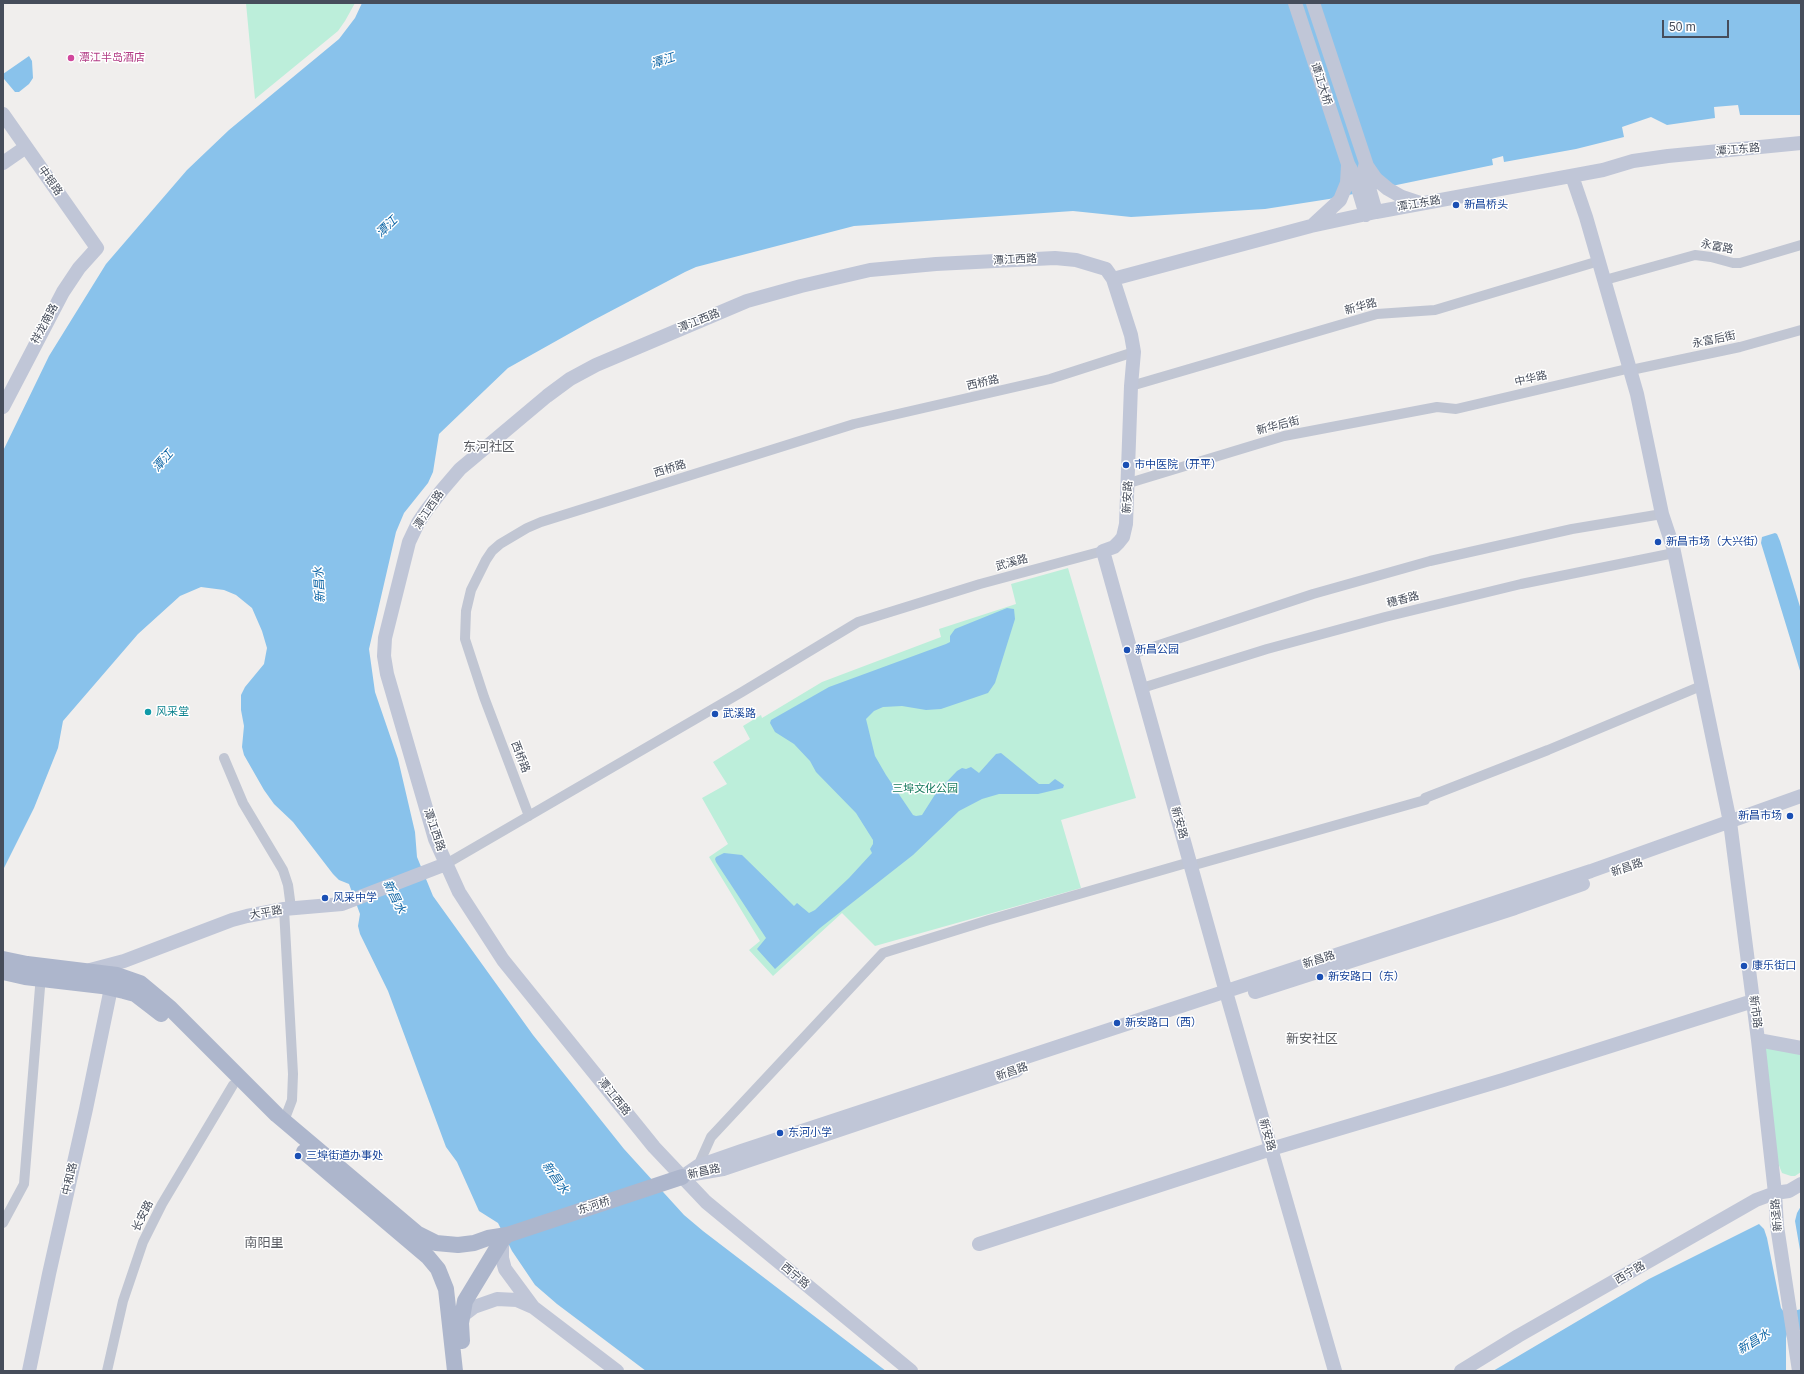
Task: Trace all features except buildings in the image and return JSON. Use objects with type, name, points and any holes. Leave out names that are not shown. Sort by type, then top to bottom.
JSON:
[{"type":"main road","points":[[3,959],[41,972],[135,994],[147,1002],[271,1123],[428,1257],[441,1274],[448,1280],[456,1284],[464,1284],[472,1282],[480,1275]]},
{"type":"main road","name":"东河桥","points":[[41,972],[87,971],[128,978],[140,983],[155,994],[284,1121],[424,1238],[443,1245],[458,1245],[504,1238],[682,1177]]},
{"type":"main road","points":[[3,972],[41,972]]},
{"type":"main road","points":[[465,1371],[461,1317],[466,1301],[480,1275],[504,1238]]},
{"type":"main road","points":[[441,1274],[446,1289],[455,1371]]},
{"type":"street","name":"谭江大桥","points":[[1295,3],[1348,164],[1371,213]]},
{"type":"street","name":"谭江大桥","points":[[1313,3],[1364,159]]},
{"type":"street","name":"中银路","points":[[3,114],[97,248]]},
{"type":"street","name":"潭江东路","points":[[1113,279],[1311,226],[1371,213],[1572,176],[1662,157],[1801,143]]},
{"type":"street","points":[[3,163],[26,147]]},
{"type":"street","points":[[1364,159],[1371,173],[1388,189],[1410,200],[1426,203]]},
{"type":"street","points":[[1364,159],[1371,213]]},
{"type":"street","points":[[1311,226],[1340,200],[1347,183],[1348,164]]},
{"type":"street","name":"新市路","points":[[1572,176],[1631,369],[1644,423],[1662,514],[1674,553],[1730,827],[1758,1040],[1775,1193]]},
{"type":"street","name":"永富路","points":[[1605,280],[1695,254],[1733,263],[1740,263],[1801,245]]},
{"type":"street","name":"祥龙南路","points":[[3,407],[62,292],[97,248]]},
{"type":"street","name":"潭江西路","points":[[682,1177],[626,1113],[503,960],[459,892],[435,839],[387,674],[384,650],[385,638],[409,542],[426,511],[460,469],[570,378],[596,365],[684,327],[767,294],[870,270],[936,264],[1055,258],[1076,260],[1095,265],[1106,269],[1113,279]]},
{"type":"street","name":"新华路","points":[[1131,386],[1377,314],[1435,310],[1599,261]]},
{"type":"street","points":[[1095,265],[1120,271],[1144,271]]},
{"type":"street","name":"新安路","points":[[1113,279],[1134,352],[1131,386],[1129,483],[1125,532],[1123,537],[1114,547],[1103,551],[1227,996],[1335,1371]]},
{"type":"street","name":"永富后街","points":[[1631,369],[1740,347],[1801,330]]},
{"type":"street","name":"西桥路","points":[[529,816],[484,697],[465,640],[465,616],[471,590],[486,560],[492,551],[500,544],[527,528],[541,522],[854,424],[1050,379],[1134,352]]},
{"type":"street","name":"中华路","points":[[1437,407],[1456,409],[1631,369]]},
{"type":"street","name":"新华后街","points":[[1129,483],[1284,436],[1437,407]]},
{"type":"street","points":[[1132,654],[1313,594],[1430,561],[1572,529],[1662,514]]},
{"type":"street","name":"武溪路","points":[[446,864],[742,692],[858,622],[980,584],[1103,551]]},
{"type":"street","name":"穗香路","points":[[1142,688],[1267,649],[1385,617],[1521,584],[1674,553]]},
{"type":"street","points":[[698,1166],[711,1137],[883,953],[989,920],[1425,799],[1548,750],[1701,686]]},
{"type":"street","points":[[224,758],[243,803],[283,870],[288,884],[293,1074],[292,1100],[284,1121]]},
{"type":"street","name":"新昌路","points":[[1730,827],[1801,796]]},
{"type":"street","name":"新昌路","points":[[682,1177],[723,1169],[1583,874],[1801,806]]},
{"type":"street","name":"大平路","points":[[87,971],[124,961],[232,920],[288,909],[342,904],[446,864]]},
{"type":"street","points":[[3,1223],[24,1184],[41,972]]},
{"type":"street","name":"中和路","points":[[29,1371],[111,988]]},
{"type":"street","name":"新昌路","points":[[682,1177],[698,1166],[1227,996]]},
{"type":"street","points":[[979,1244],[1271,1149],[1503,1080],[1753,1001]]},
{"type":"street","points":[[1758,1040],[1801,1048]]},
{"type":"street","name":"长安路","points":[[107,1371],[127,1288],[144,1242],[165,1198],[233,1085]]},
{"type":"street","name":"西宁路","points":[[682,1177],[706,1202],[911,1371]]},
{"type":"street","name":"西宁路","points":[[1461,1371],[1518,1336],[1756,1200],[1775,1193],[1789,1191],[1801,1184]]},
{"type":"street","name":"新迳路","points":[[1775,1193],[1785,1224],[1794,1301],[1796,1347],[1799,1371]]},
{"type":"street","points":[[504,1238],[502,1258],[505,1269],[533,1307]]},
{"type":"street","points":[[461,1317],[478,1305],[497,1299],[517,1300],[533,1307],[617,1371]]},
{"type":"street","name":"新迳路","points":[[1794,1301],[1801,1324]]},
{"type":"green space","points":[[246,3],[355,3],[338,31],[255,99]]},
{"type":"green space","name":"三埠文化公园","points":[[1068,568],[1136,798],[1061,820],[1081,888],[875,946],[842,913],[773,976],[749,950],[760,941],[709,857],[728,844],[702,798],[727,784],[713,762],[750,739],[743,726],[761,715],[762,718],[822,682],[941,637],[939,629],[1016,604],[1011,584]]},
{"type":"green space","points":[[1765,1047],[1801,1054],[1801,1172],[1795,1176],[1782,1173],[1778,1163]]},
{"type":"water","points":[[362,3],[1801,3],[1801,115],[1740,115],[1738,105],[1714,107],[1715,118],[1667,125],[1651,117],[1622,127],[1624,137],[1576,149],[1504,162],[1503,156],[1492,159],[1493,165],[1329,199],[1265,209],[1131,217],[1073,211],[854,226],[696,267],[685,272],[590,322],[508,368],[439,434],[433,472],[428,483],[404,513],[396,532],[369,649],[375,692],[398,759],[415,832],[417,857],[433,896],[533,1035],[624,1149],[684,1215],[886,1371],[646,1371],[557,1304],[535,1285],[512,1251],[498,1223],[479,1211],[457,1162],[446,1147],[388,991],[360,934],[358,926],[360,914],[349,884],[339,880],[333,874],[293,822],[274,804],[264,790],[244,755],[242,747],[244,726],[241,710],[241,695],[245,687],[264,664],[267,648],[262,631],[252,608],[236,595],[224,590],[201,587],[180,596],[138,634],[63,721],[58,748],[34,808],[3,870],[3,451],[49,356],[106,264],[187,170],[229,130],[339,39],[355,18]]},
{"type":"water","points":[[29,56],[32,61],[33,78],[29,84],[19,92],[15,92],[4,79],[3,74]]},
{"type":"water","points":[[1775,533],[1780,541],[1801,610],[1801,674],[1761,543],[1762,537]]},
{"type":"water","points":[[1007,608],[1014,609],[1015,619],[995,683],[988,693],[941,709],[926,710],[902,706],[883,707],[874,711],[866,719],[875,756],[913,815],[916,816],[922,815],[936,793],[957,771],[962,768],[966,769],[971,767],[979,773],[996,754],[1001,753],[1039,784],[1049,784],[1055,779],[1064,785],[1063,788],[1038,794],[999,794],[982,799],[959,811],[913,855],[820,928],[775,969],[757,949],[766,938],[716,862],[716,857],[724,853],[742,855],[794,906],[797,903],[809,913],[815,910],[849,878],[872,853],[870,849],[873,844],[873,840],[856,813],[816,772],[810,761],[794,744],[775,732],[770,723],[771,720],[829,687],[946,644],[950,642],[950,636],[955,629]]},
{"type":"water","points":[[1801,1206],[1801,1256],[1795,1221]]},
{"type":"water","name":"新昌水","points":[[1759,1224],[1764,1229],[1767,1238],[1781,1308],[1787,1313],[1801,1309],[1801,1330],[1795,1330],[1787,1334],[1786,1338],[1786,1371],[1493,1371],[1649,1279]]},
{"type":"place","name":"潭江半岛酒店","points":[[71,58]]},
{"type":"place","name":"新昌桥头","points":[[1456,205]]},
{"type":"place","name":"市中医院（开平）","points":[[1126,465]]},
{"type":"place","name":"新昌市场（大兴街）","points":[[1658,542]]},
{"type":"place","name":"新昌公园","points":[[1127,650]]},
{"type":"place","name":"风采堂","points":[[148,712]]},
{"type":"place","name":"武溪路","points":[[715,714]]},
{"type":"place","name":"新昌市场","points":[[1790,816]]},
{"type":"place","name":"风采中学","points":[[325,898]]},
{"type":"place","name":"康乐街口","points":[[1744,966]]},
{"type":"place","name":"新安路口（东）","points":[[1320,977]]},
{"type":"place","name":"新安路口（西）","points":[[1117,1023]]},
{"type":"place","name":"东河小学","points":[[780,1133]]},
{"type":"place","name":"三埠街道办事处","points":[[298,1156]]},
{"type":"district","name":"东河社区","points":[[489,447]]},
{"type":"district","name":"新安社区","points":[[1312,1039]]},
{"type":"district","name":"南阳里","points":[[264,1243]]},
{"type":"water label","name":"潭江","points":[[663,61]]},
{"type":"water label","name":"潭江","points":[[387,227]]},
{"type":"water label","name":"潭江","points":[[163,461]]}]
